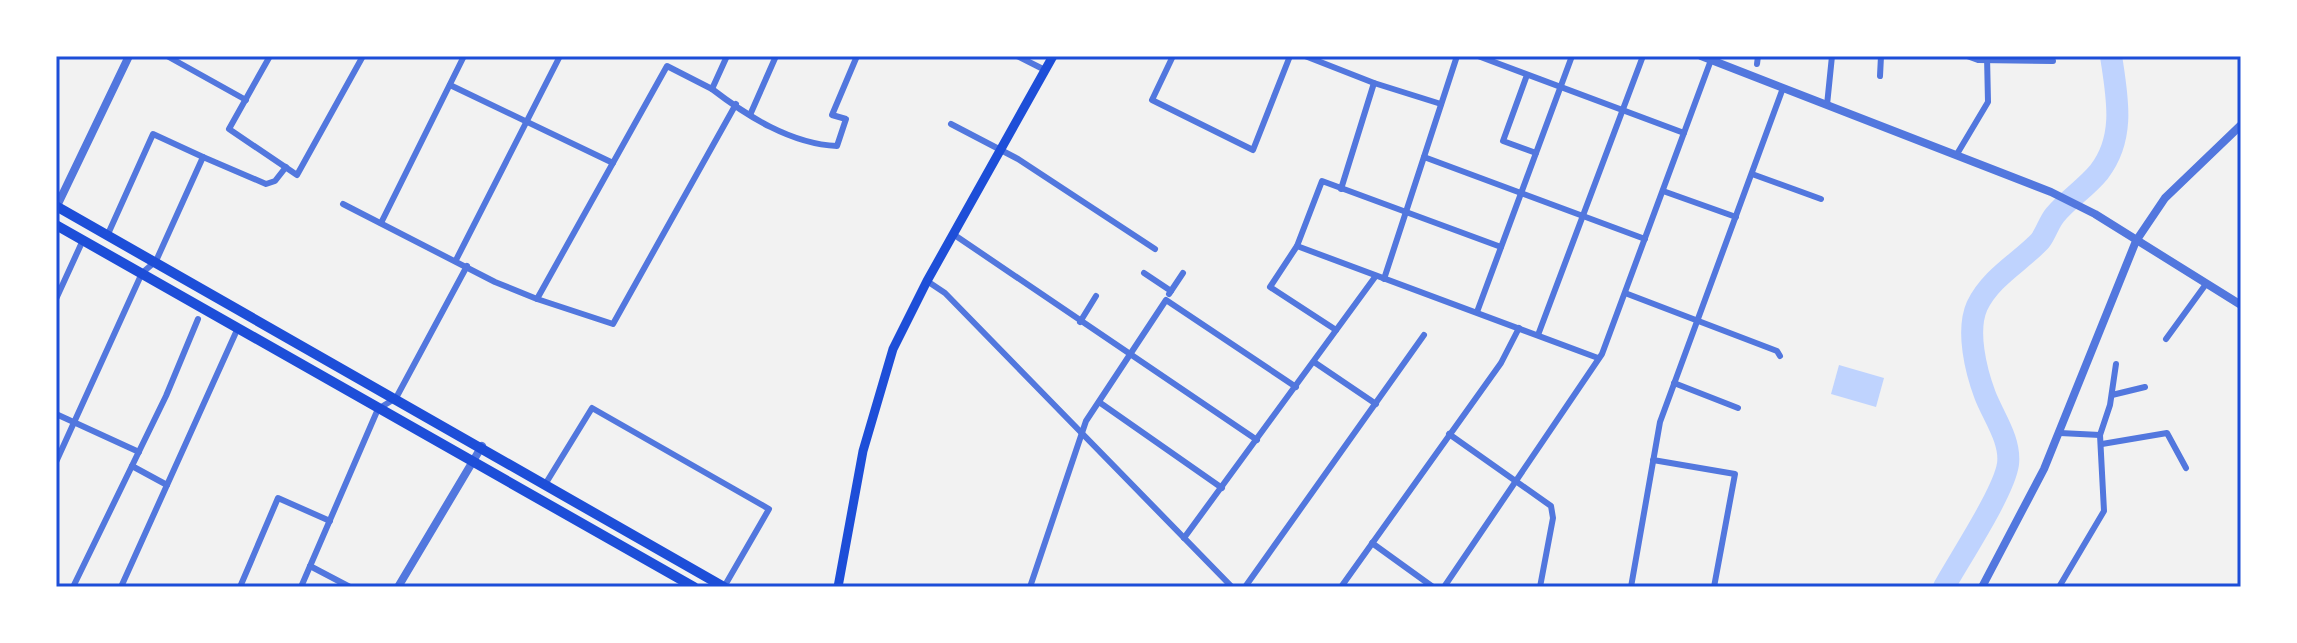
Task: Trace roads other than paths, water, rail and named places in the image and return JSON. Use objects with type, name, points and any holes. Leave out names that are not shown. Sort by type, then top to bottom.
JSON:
[{"type":"main road","points":[[838,587],[870,421],[893,349],[927,281],[1053,56]]},
{"type":"main road","points":[[56,207],[482,446],[724,587]]},
{"type":"main road","points":[[56,225],[676,582],[694,587]]},
{"type":"street","points":[[56,207],[129,56]]},
{"type":"street","points":[[167,56],[246,100]]},
{"type":"street","points":[[270,56],[229,129],[297,175],[363,56]]},
{"type":"street","points":[[381,223],[464,56]]},
{"type":"street","points":[[456,260],[560,56]]},
{"type":"street","points":[[712,89],[727,56]]},
{"type":"street","points":[[750,115],[776,56]]},
{"type":"street","points":[[537,299],[667,66],[712,89],[750,115],[813,145],[837,146],[846,119],[832,115],[857,56]]},
{"type":"street","points":[[1017,56],[1045,70]]},
{"type":"street","points":[[1173,56],[1152,100],[1253,150],[1290,56]]},
{"type":"street","points":[[1305,56],[1374,83],[1441,104]]},
{"type":"street","points":[[1384,279],[1457,56]]},
{"type":"street","points":[[1478,56],[1684,133]]},
{"type":"street","points":[[1477,312],[1572,56]]},
{"type":"street","points":[[1538,335],[1643,56]]},
{"type":"street","points":[[1701,56],[2051,192],[2095,214],[2241,305]]},
{"type":"street","points":[[1827,105],[1832,56]]},
{"type":"street","points":[[1880,76],[1881,56]]},
{"type":"street","points":[[1967,56],[2053,61]]},
{"type":"street","points":[[1957,154],[1988,102],[1987,58]]},
{"type":"street","points":[[1444,587],[1598,358],[1711,60]]},
{"type":"street","points":[[1527,75],[1503,141],[1536,153]]},
{"type":"street","points":[[1341,189],[1374,83]]},
{"type":"street","points":[[450,85],[613,163]]},
{"type":"street","points":[[1631,587],[1660,422],[1783,88]]},
{"type":"street","points":[[343,204],[537,299],[613,324],[736,104]]},
{"type":"street","points":[[951,124],[1000,149],[1155,249]]},
{"type":"street","points":[[1982,587],[2017,525],[2060,433],[2136,241],[2173,189],[2241,126]]},
{"type":"street","points":[[108,234],[153,134],[266,184],[275,181],[286,167]]},
{"type":"street","points":[[56,462],[142,273],[156,261],[203,157]]},
{"type":"street","points":[[1424,157],[1645,239]]},
{"type":"street","points":[[1752,174],[1821,199]]},
{"type":"street","points":[[1336,330],[1270,287],[1297,246],[1322,181],[1501,247]]},
{"type":"street","points":[[1663,191],[1736,217]]},
{"type":"street","points":[[953,234],[1257,440]]},
{"type":"street","points":[[56,299],[83,240]]},
{"type":"street","points":[[1297,246],[1598,358]]},
{"type":"street","points":[[301,587],[378,409],[396,398],[467,266]]},
{"type":"street","points":[[1144,273],[1171,291]]},
{"type":"street","points":[[1030,587],[1080,434],[1183,273]]},
{"type":"street","points":[[1184,538],[1375,277]]},
{"type":"street","points":[[927,281],[945,293],[1232,587]]},
{"type":"street","points":[[2166,339],[2206,284]]},
{"type":"street","points":[[1625,293],[1777,351],[1780,356]]},
{"type":"street","points":[[1080,322],[1096,296]]},
{"type":"street","points":[[1166,300],[1296,387]]},
{"type":"street","points":[[73,587],[139,452],[198,319]]},
{"type":"street","points":[[1341,587],[1501,363],[1519,328]]},
{"type":"street","points":[[121,587],[237,330]]},
{"type":"street","points":[[1245,587],[1424,335]]},
{"type":"street","points":[[1314,362],[1376,404]]},
{"type":"street","points":[[2059,587],[2104,511],[2100,435],[2112,395],[2116,364]]},
{"type":"street","points":[[1674,383],[1738,408]]},
{"type":"street","points":[[2112,395],[2145,387]]},
{"type":"street","points":[[1099,402],[1222,488]]},
{"type":"street","points":[[546,483],[592,408],[769,509],[724,587]]},
{"type":"street","points":[[56,414],[139,452]]},
{"type":"street","points":[[2060,433],[2100,435]]},
{"type":"street","points":[[2102,444],[2167,433],[2186,468]]},
{"type":"street","points":[[1449,434],[1548,502],[1553,510],[1540,587]]},
{"type":"street","points":[[398,587],[482,446]]},
{"type":"street","points":[[1653,460],[1735,474],[1714,587]]},
{"type":"street","points":[[132,466],[167,485]]},
{"type":"street","points":[[240,587],[278,498],[330,521]]},
{"type":"street","points":[[1372,543],[1433,587]]},
{"type":"street","points":[[310,566],[350,587]]},
{"type":"water","points":[[1839,365],[1884,378],[1876,407],[1831,394]]},
{"type":"waterway","points":[[1944,587],[1990,508],[2008,464],[2007,446],[1985,395],[1976,363],[1972,327],[1977,306],[1990,287],[2040,241],[2055,215],[2094,178],[2108,159],[2117,116],[2111,56]]}]
